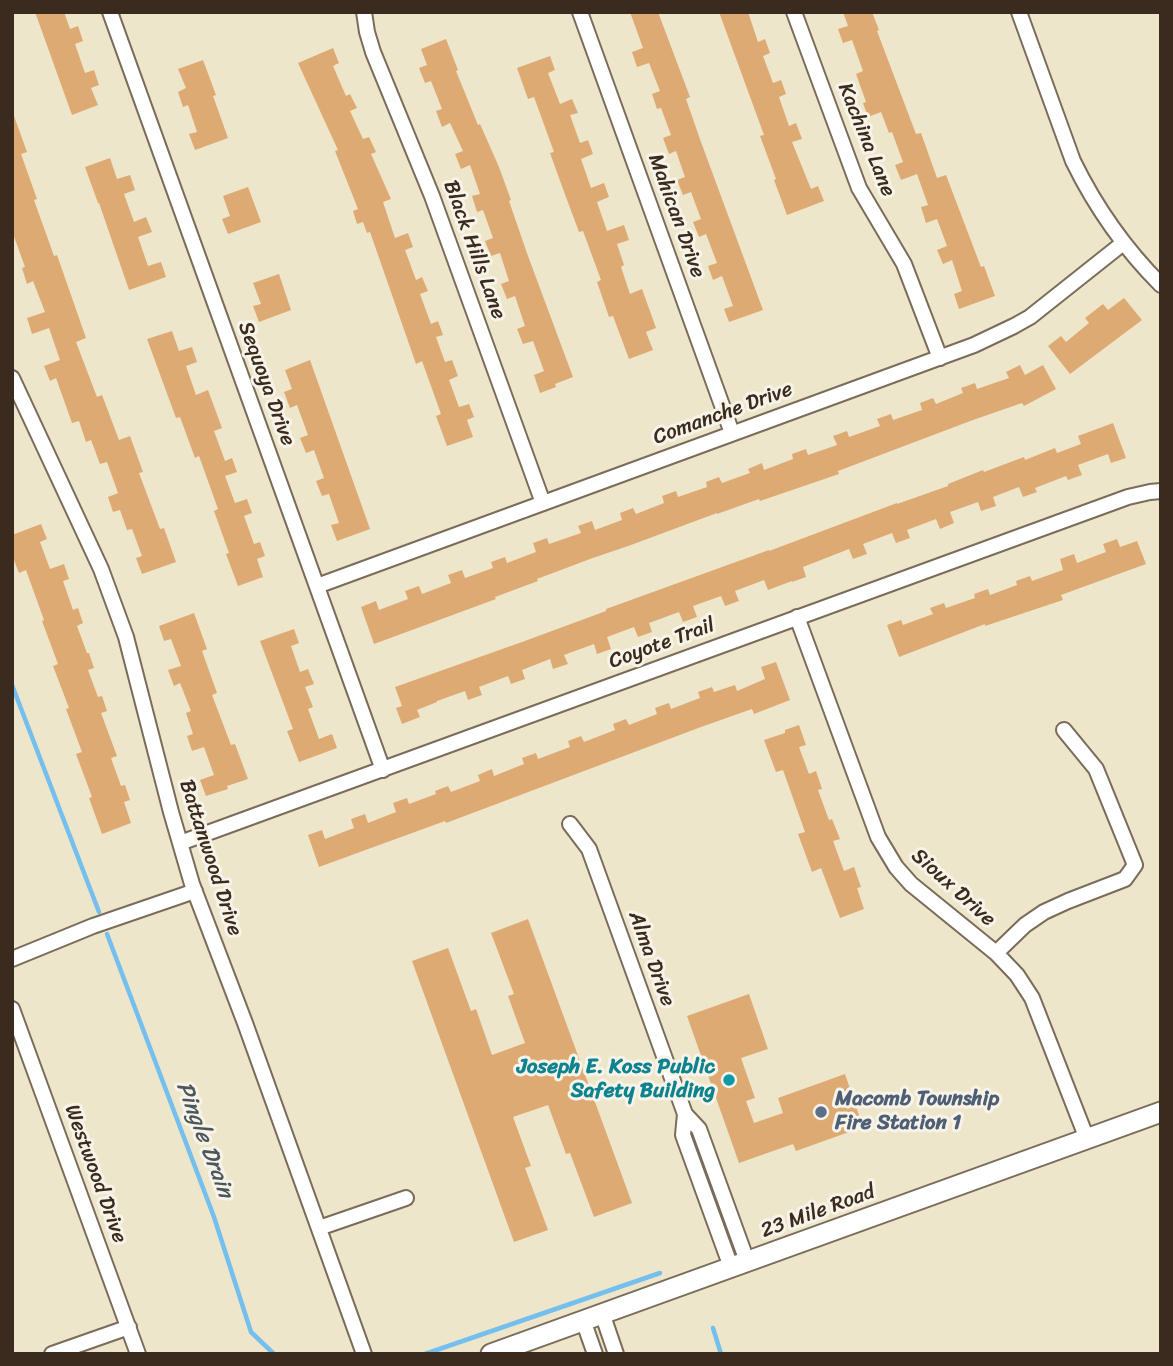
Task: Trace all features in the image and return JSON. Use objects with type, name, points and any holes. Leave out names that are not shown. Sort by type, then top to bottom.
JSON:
[{"type":"main road","name":"23 Mile Road","points":[[491,1354],[1161,1112]]},
{"type":"street","name":"Sequoya Drive","points":[[110,12],[383,770]]},
{"type":"street","name":"Black Hills Lane","points":[[364,12],[373,52],[432,195],[543,503]]},
{"type":"street","name":"Mahican Drive","points":[[580,12],[732,433]]},
{"type":"street","name":"Kachina Lane","points":[[794,12],[855,179],[865,201],[897,249],[940,358]]},
{"type":"street","points":[[1019,12],[1073,161],[1094,202],[1122,244],[1161,285]]},
{"type":"street","name":"Comanche Drive","points":[[317,586],[974,345],[1014,327],[1045,306],[1122,244]]},
{"type":"street","name":"Battanwood Drive","points":[[12,378],[101,569],[126,637],[171,812],[195,891],[365,1354]]},
{"type":"street","name":"Coyote Trail","points":[[180,843],[1128,497],[1161,491]]},
{"type":"street","name":"Sioux Drive","points":[[797,617],[878,837],[887,854],[911,884],[996,953],[1017,975],[1032,998],[1087,1139]]},
{"type":"street","points":[[996,953],[1025,925],[1045,912],[1125,879],[1135,865],[1096,769],[1065,730]]},
{"type":"street","name":"Alma Drive","points":[[570,824],[589,849],[685,1114],[683,1135],[739,1264]]},
{"type":"street","points":[[12,959],[93,926],[195,891]]},
{"type":"street","name":"Westwood Drive","points":[[12,1009],[138,1354]]},
{"type":"street","points":[[319,1228],[407,1198]]},
{"type":"street","points":[[602,1313],[616,1354]]},
{"type":"street","points":[[583,1320],[595,1354]]},
{"type":"street","points":[[52,1354],[129,1327]]},
{"type":"building","points":[[35,12],[64,12],[70,29],[78,26],[83,41],[75,44],[85,73],[94,70],[99,85],[91,88],[98,105],[72,115]]},
{"type":"building","points":[[630,12],[658,12],[690,97],[686,99],[701,142],[763,310],[729,322],[724,309],[733,306],[722,276],[713,280],[708,266],[717,263],[706,234],[699,237],[693,222],[701,219],[691,192],[683,195],[677,180],[685,177],[676,151],[669,154],[663,138],[671,135],[661,108],[657,109],[652,94],[660,91],[649,63],[637,67],[632,52],[643,48]]},
{"type":"building","points":[[719,12],[748,12],[758,42],[765,39],[770,53],[763,56],[773,83],[781,80],[786,94],[779,97],[789,126],[796,123],[802,139],[792,142],[811,189],[818,186],[824,201],[787,215],[760,136],[764,135]]},
{"type":"building","points":[[843,12],[872,12],[916,134],[921,133],[937,178],[946,175],[995,296],[959,309],[954,294],[962,291],[952,260],[943,264],[937,250],[947,246],[937,219],[926,223],[921,207],[928,205],[917,174],[901,180],[895,165],[903,162],[892,132],[889,133],[881,112],[868,117],[863,103],[866,102],[856,74],[863,71],[852,40],[843,43],[838,29],[848,26]]},
{"type":"building","points":[[446,39],[478,125],[480,124],[499,167],[528,256],[573,377],[540,393],[534,375],[544,371],[533,341],[523,344],[517,329],[525,326],[515,296],[507,299],[501,284],[509,281],[500,253],[491,256],[485,241],[493,238],[483,210],[477,212],[472,196],[480,194],[470,165],[461,169],[455,154],[463,151],[450,123],[442,127],[436,111],[442,109],[431,81],[425,83],[419,68],[427,65],[421,49]]},
{"type":"building","points":[[333,48],[339,63],[333,66],[346,96],[350,94],[357,108],[350,111],[363,139],[369,137],[376,152],[371,154],[391,199],[383,202],[395,238],[408,233],[413,247],[405,250],[416,280],[422,277],[428,291],[420,294],[431,324],[438,321],[443,335],[436,337],[445,362],[452,360],[458,376],[449,380],[459,407],[469,404],[474,417],[467,420],[473,437],[447,446],[436,416],[441,414],[422,361],[416,364],[370,232],[367,233],[363,222],[357,224],[353,211],[358,209],[335,151],[338,150],[298,63]]},
{"type":"building","points":[[550,56],[555,70],[548,73],[560,104],[572,99],[578,113],[570,115],[580,143],[588,140],[593,154],[581,159],[591,188],[604,183],[609,197],[597,202],[607,231],[624,225],[629,240],[617,244],[630,294],[642,289],[656,328],[646,332],[653,350],[629,359],[613,316],[609,317],[597,282],[601,280],[583,231],[579,232],[563,189],[550,153],[554,152],[534,97],[528,99],[517,68]]},
{"type":"building","points":[[203,60],[228,138],[195,150],[189,134],[197,132],[188,105],[183,107],[178,92],[186,88],[178,69]]},
{"type":"building","points":[[12,116],[27,152],[21,154],[37,199],[34,200],[54,256],[57,255],[86,338],[76,342],[97,397],[102,395],[119,440],[130,436],[143,472],[139,473],[160,529],[164,528],[176,562],[142,574],[136,558],[142,556],[132,529],[127,530],[120,510],[113,512],[108,497],[118,493],[107,462],[100,464],[91,440],[86,442],[79,421],[72,423],[56,378],[50,381],[44,366],[60,360],[49,328],[32,334],[27,318],[45,312],[33,281],[27,284],[22,268],[25,267],[12,231]]},
{"type":"building","points":[[110,158],[117,179],[130,175],[135,190],[124,194],[134,222],[146,217],[152,232],[138,237],[148,266],[161,262],[166,277],[129,290],[85,167]]},
{"type":"building","points":[[248,187],[261,222],[228,234],[222,219],[230,216],[223,196]]},
{"type":"building","points":[[279,274],[291,310],[259,322],[253,306],[261,304],[253,283]]},
{"type":"building","points":[[1124,298],[1142,320],[1070,374],[1048,346],[1061,336],[1066,342],[1089,323],[1085,318],[1103,304],[1108,310]]},
{"type":"building","points":[[172,331],[179,351],[192,347],[197,362],[186,366],[196,395],[208,390],[222,428],[214,431],[225,461],[232,458],[237,472],[225,476],[235,503],[247,499],[252,513],[244,516],[254,544],[260,542],[265,556],[257,559],[263,577],[238,586],[214,511],[218,509],[199,456],[195,458],[180,417],[176,418],[147,339]]},
{"type":"building","points":[[310,360],[370,529],[337,541],[331,525],[339,523],[329,494],[322,496],[316,481],[324,478],[314,450],[306,453],[300,438],[308,435],[297,405],[290,408],[284,392],[292,389],[285,370]]},
{"type":"building","points":[[1020,365],[1025,375],[1043,365],[1056,389],[1024,406],[1022,403],[973,420],[838,471],[839,474],[717,513],[590,559],[537,579],[538,581],[495,597],[496,599],[374,644],[361,607],[376,601],[379,610],[408,599],[405,591],[419,586],[422,594],[451,583],[448,575],[462,570],[465,578],[493,568],[491,562],[505,557],[507,563],[536,552],[533,543],[547,538],[549,544],[581,533],[578,526],[592,521],[595,530],[622,520],[620,513],[633,508],[636,514],[664,503],[662,496],[676,491],[678,497],[707,487],[706,482],[719,477],[722,483],[750,473],[748,469],[762,463],[764,470],[793,459],[792,454],[806,449],[808,455],[837,445],[833,436],[847,431],[849,437],[880,426],[877,419],[891,414],[893,420],[922,410],[920,403],[933,398],[936,404],[963,393],[961,388],[975,383],[977,389],[1009,378],[1006,372]]},
{"type":"building","points":[[1113,423],[1126,458],[1111,463],[1108,454],[1078,465],[1082,475],[1068,480],[1066,476],[1035,488],[1037,492],[1023,497],[1019,487],[993,497],[996,506],[981,511],[978,502],[950,512],[954,523],[940,529],[936,519],[907,530],[910,538],[896,543],[892,533],[863,544],[867,554],[853,559],[849,549],[803,567],[806,577],[792,582],[768,590],[764,580],[735,591],[739,601],[725,606],[721,596],[693,606],[697,617],[683,622],[679,612],[649,623],[652,632],[638,637],[634,627],[607,637],[611,649],[597,654],[594,644],[564,655],[568,664],[553,669],[550,659],[522,670],[525,679],[511,684],[508,676],[479,687],[482,695],[468,700],[465,691],[437,701],[417,710],[420,717],[402,724],[396,708],[402,706],[395,687],[948,486],[983,470],[984,472],[1024,457],[1025,460],[1055,448],[1057,453],[1081,444],[1078,436]]},
{"type":"building","points":[[41,524],[47,539],[40,542],[50,569],[64,564],[69,579],[63,581],[73,610],[78,608],[83,623],[77,626],[94,668],[88,670],[98,697],[102,696],[107,711],[101,713],[117,756],[111,758],[121,786],[125,785],[130,800],[124,802],[131,823],[102,834],[76,754],[82,752],[53,666],[58,664],[42,621],[44,620],[26,570],[19,573],[12,555],[12,535]]},
{"type":"building","points":[[1117,539],[1120,547],[1137,541],[1146,564],[1061,595],[1063,600],[985,624],[899,657],[887,625],[901,620],[903,625],[933,614],[930,608],[944,603],[946,608],[975,598],[974,594],[988,589],[990,595],[1017,585],[1016,581],[1030,576],[1032,581],[1063,570],[1060,559],[1074,554],[1077,563],[1106,552],[1103,544]]},
{"type":"building","points":[[194,613],[207,649],[202,651],[217,693],[212,695],[231,745],[235,744],[248,779],[206,796],[200,780],[214,775],[204,747],[192,751],[187,736],[193,734],[186,713],[191,711],[180,683],[174,686],[168,670],[181,666],[171,639],[164,641],[159,626]]},
{"type":"building","points":[[294,629],[299,643],[291,646],[300,672],[308,669],[314,684],[305,687],[313,707],[308,709],[319,739],[332,734],[337,748],[299,762],[287,731],[293,729],[260,641]]},
{"type":"building","points":[[776,662],[790,700],[754,714],[752,709],[701,727],[446,823],[445,821],[319,867],[308,835],[322,830],[325,839],[354,828],[351,819],[365,814],[368,823],[396,812],[393,803],[407,798],[409,804],[436,794],[435,791],[448,786],[451,792],[480,781],[478,775],[492,769],[494,776],[524,764],[522,758],[536,753],[538,759],[570,747],[568,741],[581,736],[584,742],[615,730],[613,724],[626,719],[629,725],[657,714],[655,708],[669,703],[671,709],[700,698],[698,692],[712,687],[714,692],[735,685],[737,691],[765,679],[761,667]]},
{"type":"building","points":[[799,725],[806,745],[799,747],[809,774],[816,771],[822,789],[818,790],[829,820],[832,819],[840,839],[833,841],[844,871],[854,867],[861,887],[857,888],[864,909],[840,918],[821,868],[812,872],[798,834],[805,832],[783,770],[776,772],[764,740]]},
{"type":"building","points":[[528,919],[632,1203],[594,1217],[570,1153],[566,1154],[548,1105],[513,1117],[531,1166],[525,1168],[548,1230],[514,1242],[412,961],[448,948],[471,1011],[476,1009],[492,1055],[525,1043],[508,996],[514,994],[491,933]]},
{"type":"building","name":"Joseph E. Koss Public Safety Building","points":[[749,994],[768,1049],[741,1058],[755,1098],[746,1101],[754,1123],[783,1113],[778,1098],[845,1074],[863,1127],[796,1151],[793,1144],[739,1163],[687,1016]]},
{"type":"waterway","name":"Pingle Drain","points":[[12,685],[99,912]]},
{"type":"waterway","name":"Pingle Drain","points":[[107,934],[214,1217],[251,1332],[274,1354]]},
{"type":"waterway","name":"Pingle Drain","points":[[425,1354],[660,1273]]},
{"type":"waterway","name":"Pingle Drain","points":[[713,1328],[721,1354]]},
{"type":"place","name":"Joseph E. Koss Public Safety Building","points":[[729,1080]]},
{"type":"place","name":"Macomb Township Fire Station 1","points":[[821,1112]]}]
